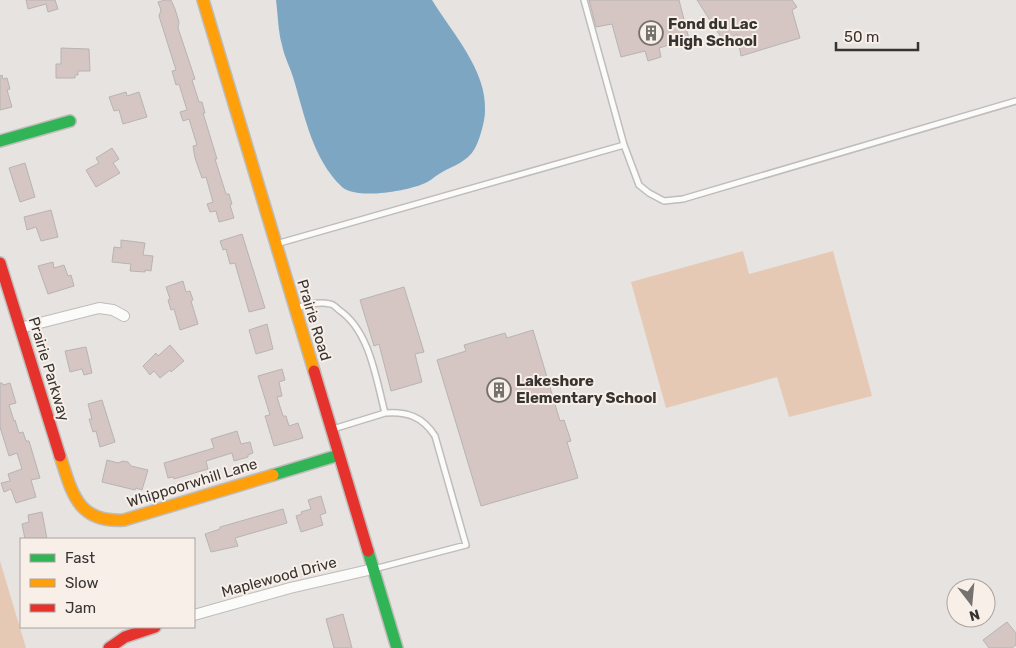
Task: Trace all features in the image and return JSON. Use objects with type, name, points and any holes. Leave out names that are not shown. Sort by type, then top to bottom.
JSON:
[{"type":"street","name":"Prairie Road","points":[[203,0],[397,648]]},
{"type":"street","points":[[0,141],[70,121]]},
{"type":"street","name":"Prairie Parkway","points":[[0,264],[69,484]]},
{"type":"street","points":[[20,328],[99,308],[113,310],[124,316]]},
{"type":"street","name":"Whippoorwhill Lane","points":[[69,484],[76,501],[87,512],[99,518],[118,521],[339,455]]},
{"type":"street","name":"Maplewood Drive","points":[[195,615],[290,588],[373,569]]},
{"type":"street","points":[[110,646],[122,637],[152,628]]},
{"type":"lane","points":[[584,0],[624,144],[639,184],[649,194],[664,201],[682,199],[1016,101]]},
{"type":"lane","points":[[276,244],[624,144]]},
{"type":"lane","points":[[295,308],[313,304],[330,304],[347,315],[358,328],[366,344],[385,413]]},
{"type":"lane","points":[[332,429],[385,413],[399,412],[421,419],[435,436],[466,545],[373,569]]},
{"type":"shaded area","points":[[743,251],[749,274],[833,251],[872,396],[789,417],[777,377],[666,408],[631,282]]},
{"type":"shaded area","points":[[0,561],[26,648],[0,648]]},
{"type":"water","points":[[276,0],[432,0],[467,52],[480,81],[484,96],[485,116],[474,151],[464,160],[415,187],[370,194],[349,191],[342,187],[323,163],[311,136],[283,49]]},
{"type":"building","points":[[26,0],[55,0],[58,9],[48,12],[46,4],[28,9]]},
{"type":"building","points":[[171,0],[175,9],[179,22],[178,28],[195,79],[192,80],[199,102],[202,102],[205,113],[203,113],[217,159],[215,159],[226,194],[229,194],[234,218],[219,222],[216,211],[210,212],[207,204],[213,202],[206,177],[202,178],[195,158],[193,146],[197,145],[189,119],[183,121],[180,112],[187,110],[179,84],[176,85],[172,71],[176,70],[159,16],[161,10],[158,2]]},
{"type":"building","name":"Fond du Lac High School","points":[[589,0],[679,0],[689,39],[659,48],[661,57],[648,61],[645,51],[621,57],[612,24],[596,27]]},
{"type":"building","name":"Fond du Lac High School","points":[[697,0],[792,0],[797,7],[792,10],[800,38],[741,56],[737,34],[724,42]]},
{"type":"building","points":[[61,48],[89,49],[90,71],[78,71],[78,75],[75,75],[75,78],[56,78],[56,64],[61,64]]},
{"type":"building","points":[[2,75],[3,79],[7,78],[10,89],[7,90],[12,107],[0,110],[0,76]]},
{"type":"building","points":[[126,92],[127,96],[139,92],[147,117],[123,124],[119,110],[114,111],[109,97]]},
{"type":"building","points":[[112,148],[119,159],[113,163],[120,173],[96,187],[86,170],[99,163],[96,158]]},
{"type":"building","points":[[25,163],[35,197],[20,202],[9,168]]},
{"type":"building","points":[[51,210],[58,237],[41,241],[36,227],[27,230],[24,217]]},
{"type":"building","points":[[242,234],[265,308],[249,312],[235,263],[230,264],[226,249],[223,250],[220,241]]},
{"type":"building","points":[[121,240],[145,243],[143,255],[153,256],[151,271],[130,271],[131,264],[112,262],[114,247],[121,248]]},
{"type":"building","points":[[53,262],[54,268],[64,265],[68,276],[71,275],[74,286],[48,294],[38,266]]},
{"type":"building","points":[[183,281],[186,292],[190,291],[198,324],[180,330],[174,309],[171,310],[166,287]]},
{"type":"building","points":[[404,287],[424,352],[415,354],[422,382],[391,391],[379,344],[374,346],[360,300]]},
{"type":"building","points":[[267,324],[273,349],[256,354],[249,330]]},
{"type":"building","name":"Lakeshore Elementary School","points":[[533,330],[560,421],[564,420],[571,441],[567,442],[578,478],[481,506],[437,360],[466,351],[464,345],[505,333],[507,338]]},
{"type":"building","points":[[170,345],[184,361],[160,378],[154,371],[150,375],[143,366],[156,353],[158,356]]},
{"type":"building","points":[[86,347],[92,373],[84,375],[82,369],[70,372],[65,351]]},
{"type":"building","points":[[282,369],[285,380],[279,382],[282,396],[277,397],[283,416],[286,416],[289,426],[298,423],[303,438],[274,446],[265,416],[270,415],[258,376]]},
{"type":"building","points":[[0,383],[3,385],[10,383],[16,403],[9,405],[14,421],[19,433],[23,432],[26,441],[29,441],[40,478],[31,480],[36,497],[16,503],[11,489],[4,492],[1,483],[10,481],[8,474],[22,469],[17,453],[9,456],[0,427]]},
{"type":"building","points":[[102,400],[115,442],[100,447],[96,431],[93,432],[89,419],[92,419],[88,404]]},
{"type":"building","points":[[237,431],[241,444],[250,442],[253,453],[248,455],[248,457],[234,461],[232,453],[206,461],[208,469],[174,479],[173,477],[168,478],[164,463],[214,448],[211,439]]},
{"type":"building","points":[[107,460],[118,463],[128,462],[131,466],[148,470],[142,490],[102,482]]},
{"type":"building","points":[[321,496],[326,513],[320,515],[323,525],[301,532],[296,516],[302,514],[301,512],[311,509],[308,500]]},
{"type":"building","points":[[283,509],[287,523],[235,538],[238,546],[211,552],[205,534],[220,529],[220,527]]},
{"type":"building","points":[[42,512],[47,538],[25,538],[22,524],[29,522],[28,515]]},
{"type":"building","points":[[343,614],[352,648],[334,648],[326,619]]},
{"type":"building","points":[[1007,622],[1016,633],[1016,645],[1012,648],[989,648],[983,640]]},
{"type":"traffic: fast","points":[[0,141],[70,121]]},
{"type":"traffic: fast","points":[[273,475],[339,455]]},
{"type":"traffic: fast","points":[[368,551],[397,648]]},
{"type":"traffic: slow","points":[[203,0],[314,371]]},
{"type":"traffic: slow","points":[[60,456],[68,482],[79,503],[86,511],[108,520],[124,520],[273,475]]},
{"type":"traffic: jam","points":[[0,263],[60,456]]},
{"type":"traffic: jam","points":[[314,371],[368,551]]},
{"type":"traffic: jam","points":[[109,648],[125,637],[152,628]]},
{"type":"place","name":"Fond du Lac High School","points":[[651,33]]},
{"type":"place","name":"Lakeshore Elementary School","points":[[499,390]]}]
